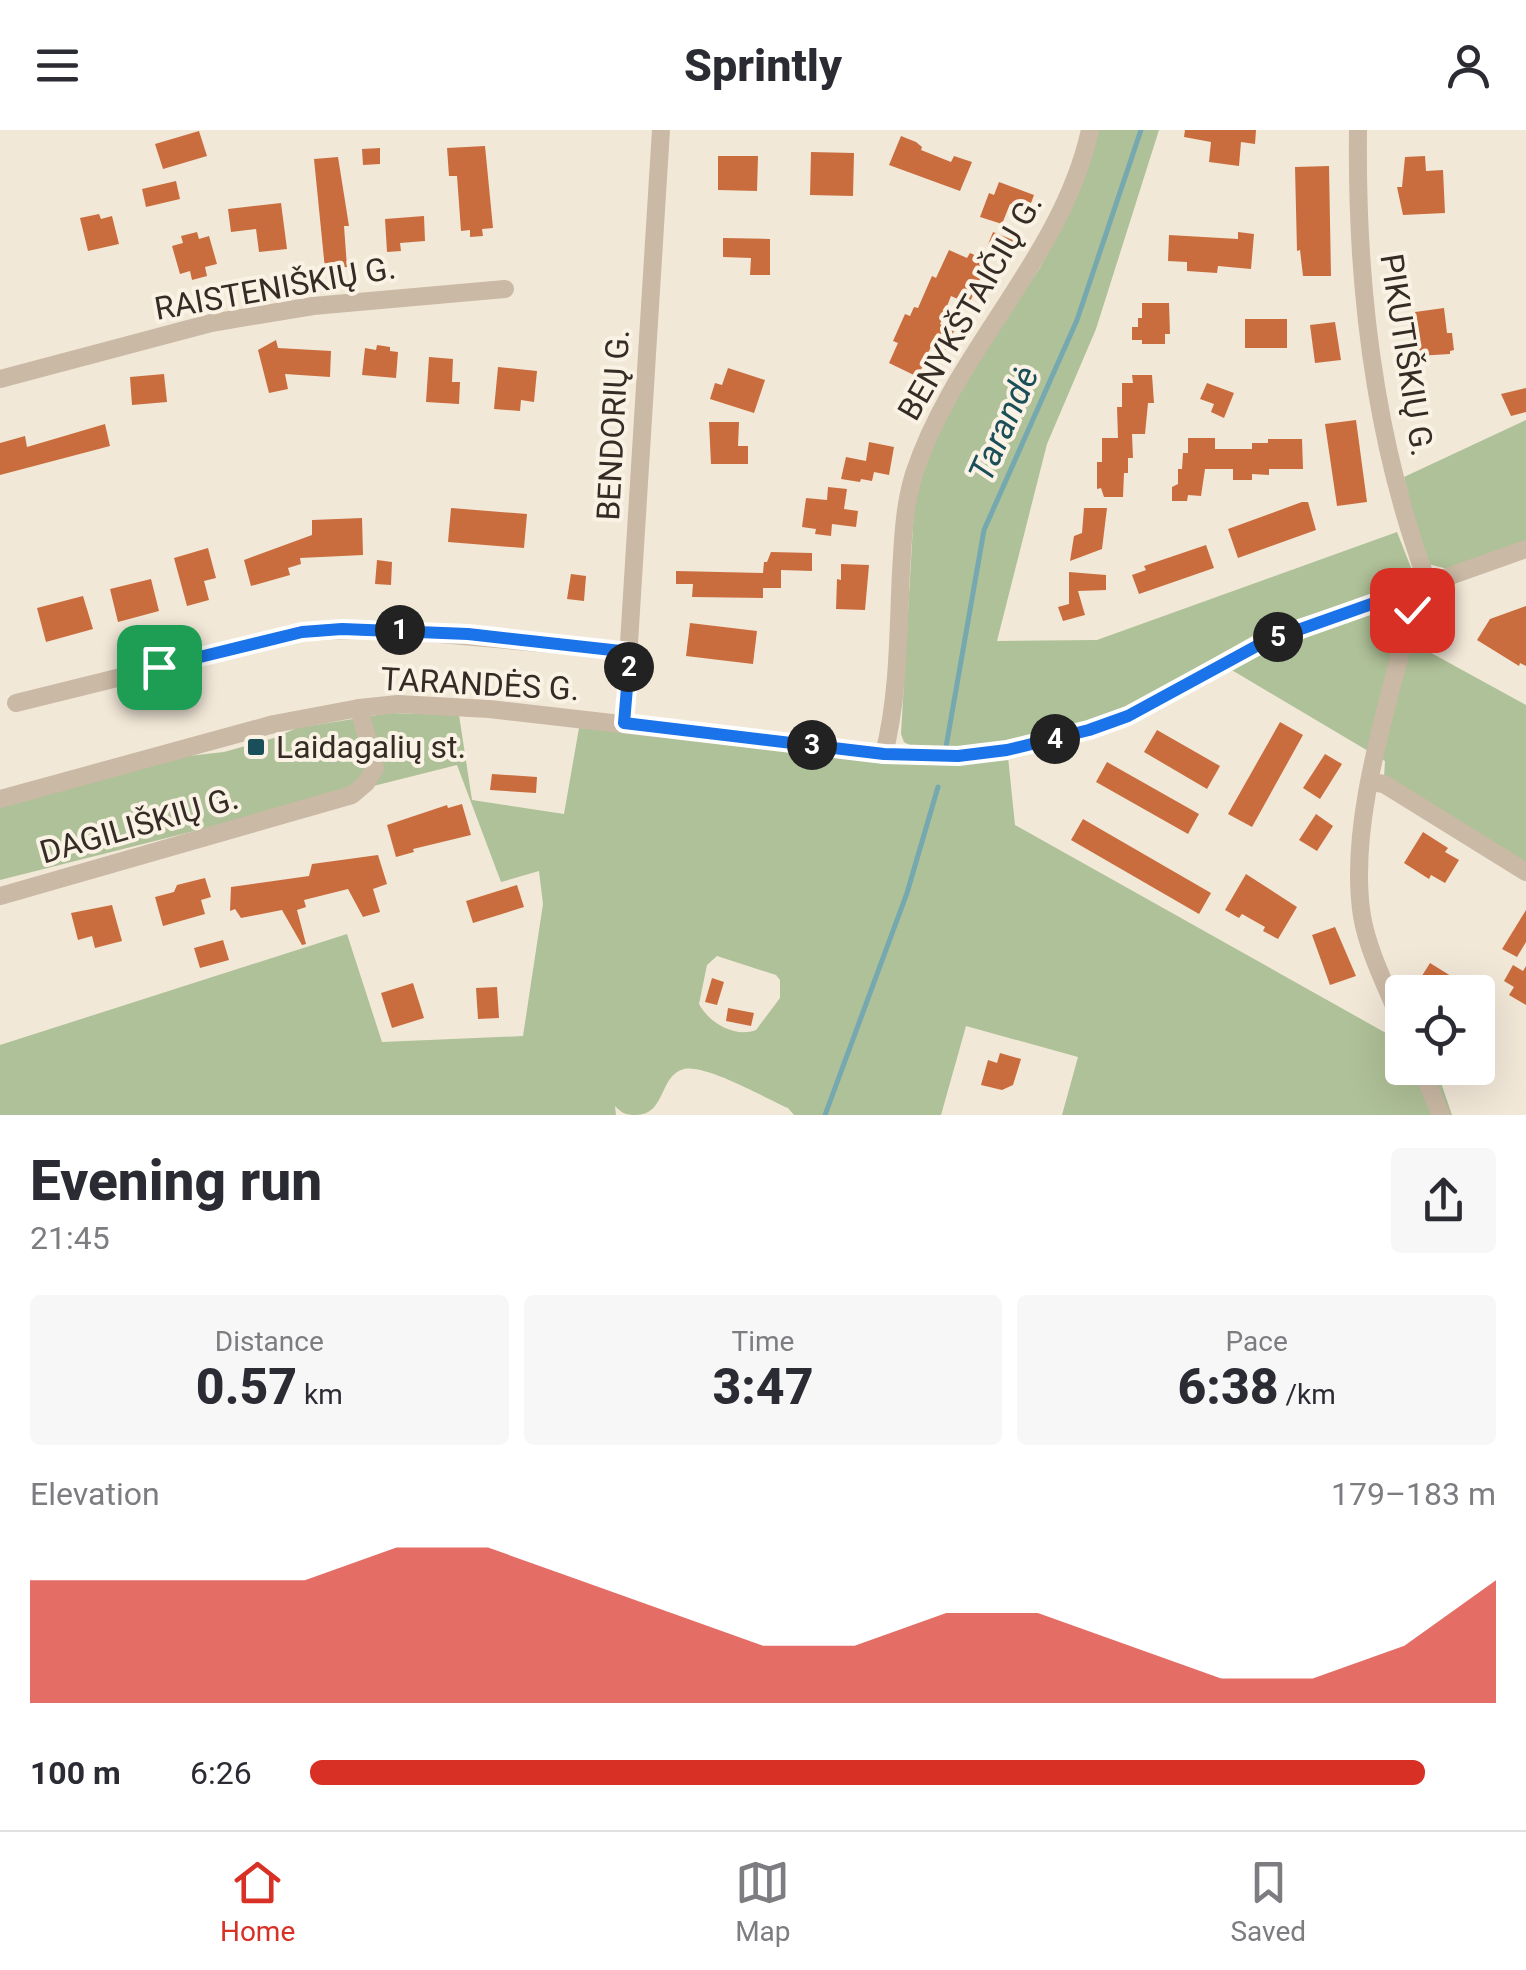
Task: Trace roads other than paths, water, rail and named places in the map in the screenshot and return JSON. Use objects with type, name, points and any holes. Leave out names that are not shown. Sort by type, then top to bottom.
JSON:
[{"type":"street","name":"BENDORIŲ G.","points":[[624,723],[661,130]]},
{"type":"street","name":"BENYKŠTAIČIŲ G.","points":[[884,754],[894,712],[904,521],[913,478],[936,415],[1045,242],[1090,130]]},
{"type":"street","name":"PIKUTIŠKIŲ G.","points":[[1358,130],[1357,206],[1366,324],[1419,587]]},
{"type":"street","name":"RAISTENIŠKIŲ G.","points":[[0,379],[211,323],[313,306],[505,289]]},
{"type":"street","name":"TARANDĖS G.","points":[[0,800],[274,724],[358,708],[444,706],[884,754],[958,756],[1007,750],[1128,716],[1264,642],[1526,550]]},
{"type":"street","points":[[1385,980],[1362,920],[1362,821],[1419,587]]},
{"type":"street","points":[[16,703],[302,632],[383,629],[630,652]]},
{"type":"street","name":"DAGILIŠKIŲ G.","points":[[0,896],[352,795],[375,768],[358,708]]},
{"type":"street","points":[[1370,782],[1384,784],[1526,872]]},
{"type":"street","points":[[1428,1085],[1441,1115]]},
{"type":"waterway","name":"Tarandė","points":[[946,747],[984,530],[1077,320],[1141,130]]},
{"type":"waterway","name":"Tarandė","points":[[825,1115],[907,893],[938,787]]},
{"type":"place","name":"Laidagalių st.","points":[[256,747]]}]
